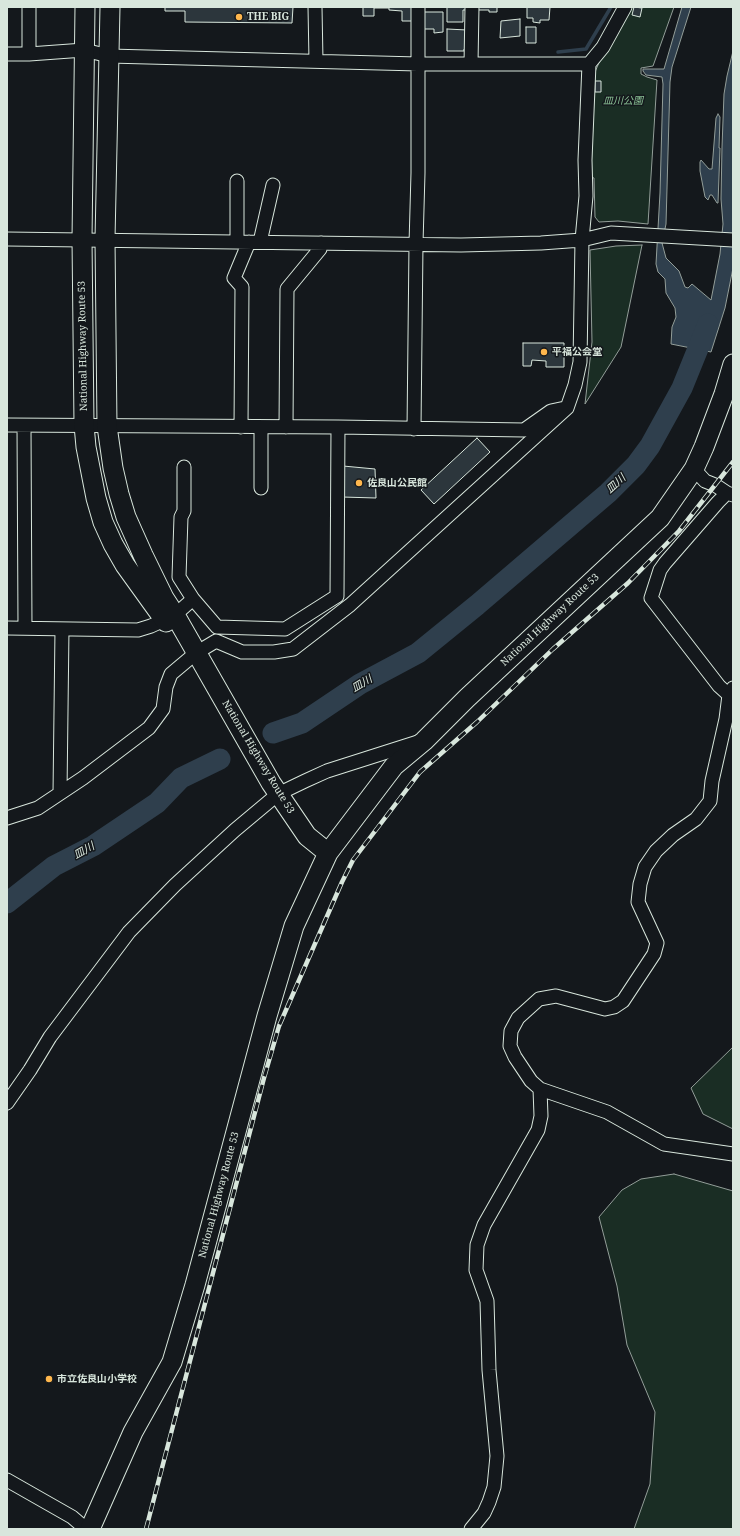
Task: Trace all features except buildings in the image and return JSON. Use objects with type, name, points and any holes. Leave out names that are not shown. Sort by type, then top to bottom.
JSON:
[{"type":"highway","name":"National Highway Route 53","points":[[85,7],[82,239],[84,425],[91,475],[96,498],[103,522],[125,565],[170,617],[200,659],[275,788],[307,836],[328,853]]},
{"type":"highway","name":"National Highway Route 53","points":[[110,7],[105,239],[107,426],[113,468],[126,517],[158,586],[170,617]]},
{"type":"highway","name":"National Highway Route 53","points":[[90,1529],[133,1432],[172,1362],[195,1285],[267,1016],[294,926],[328,853],[394,766],[424,741],[473,692],[660,518],[694,469],[714,421],[733,364]]},
{"type":"street","points":[[29,7],[29,54]]},
{"type":"street","points":[[315,7],[316,61]]},
{"type":"street","points":[[414,429],[418,173],[418,7]]},
{"type":"street","points":[[471,64],[472,7]]},
{"type":"street","points":[[8,816],[38,808],[83,778],[149,728],[163,709],[166,687],[172,674],[200,659],[216,641],[242,652],[274,652],[293,649],[350,605],[567,408],[575,386],[580,362],[582,240],[586,196],[585,160],[589,64],[603,46],[625,7]]},
{"type":"street","points":[[7,54],[84,50],[109,56],[418,64],[589,64]]},
{"type":"street","points":[[237,181],[249,242]]},
{"type":"street","points":[[241,426],[242,287],[234,278],[273,185]]},
{"type":"street","points":[[7,239],[534,244],[582,240],[611,233],[733,240]]},
{"type":"street","points":[[286,427],[287,289],[320,249],[321,243]]},
{"type":"street","points":[[7,425],[241,426],[524,430],[551,411],[567,408]]},
{"type":"street","points":[[24,426],[24,628]]},
{"type":"street","points":[[260,488],[261,427]]},
{"type":"street","points":[[338,427],[338,596]]},
{"type":"street","points":[[524,430],[527,444]]},
{"type":"street","points":[[184,467],[184,512],[181,517],[179,577],[193,599],[217,627],[285,629],[338,596]]},
{"type":"street","points":[[694,469],[705,481],[715,484],[730,494],[718,502],[660,570],[652,598],[719,686],[731,691],[712,781],[710,801],[696,819],[673,835],[656,851],[645,867],[640,884],[638,902],[657,943],[654,954],[623,1002],[614,1007],[605,1009],[556,996],[539,999],[518,1018],[511,1031],[510,1046],[515,1058],[531,1081],[540,1089],[606,1112],[664,1144],[733,1154]]},
{"type":"street","points":[[338,596],[350,605]]},
{"type":"street","points":[[7,628],[138,630],[170,617],[193,599]]},
{"type":"street","points":[[60,793],[62,629]]},
{"type":"street","points":[[7,1103],[55,1031],[129,932],[175,885],[235,830],[275,788],[424,741]]},
{"type":"street","points":[[471,1529],[484,1513],[489,1502],[494,1487],[497,1456],[489,1370],[487,1301],[476,1270],[477,1245],[484,1225],[538,1130],[541,1116],[540,1089]]},
{"type":"street","points":[[7,1480],[72,1517],[86,1529]]},
{"type":"green space","name":"皿川公園","points":[[631,7],[674,7],[653,66],[641,68],[641,74],[657,80],[648,224],[618,221],[599,222],[595,217],[594,178],[591,177],[591,95],[595,72],[604,51]]},
{"type":"green space","points":[[642,245],[621,347],[585,404],[592,342],[590,250],[616,246]]},
{"type":"green space","points":[[733,1047],[733,1129],[703,1114],[691,1088]]},
{"type":"green space","points":[[674,1174],[733,1191],[733,1529],[634,1529],[650,1484],[655,1412],[627,1345],[617,1286],[599,1217],[622,1190],[641,1179]]},
{"type":"water","points":[[682,7],[691,7],[672,67],[670,82],[666,224],[662,243],[666,258],[679,271],[685,287],[688,288],[692,284],[711,300],[720,254],[723,224],[721,199],[724,94],[733,51],[733,268],[725,308],[711,352],[671,344],[672,327],[676,317],[675,308],[666,293],[665,279],[658,272],[656,264],[660,193],[663,84],[662,77],[646,75],[643,69],[664,69]]},
{"type":"water","points":[[718,114],[720,117],[720,148],[717,203],[712,195],[710,195],[708,200],[705,197],[700,171],[700,162],[701,160],[709,169],[712,169],[716,118]]},
{"type":"waterway","points":[[558,52],[586,49],[611,7]]},
{"type":"waterway","name":"皿川","points":[[273,733],[302,723],[360,684],[418,653],[477,605],[608,493],[636,465],[650,446],[682,388],[708,324]]},
{"type":"waterway","name":"皿川","points":[[7,903],[54,866],[93,846],[157,803],[181,778],[220,759]]},
{"type":"railway","points":[[146,1529],[264,1078],[279,1026],[353,860],[420,772],[477,722],[553,649],[628,583],[679,531],[733,462]]},
{"type":"place","name":"THE BIG","points":[[239,17]]},
{"type":"place","name":"平福公会堂","points":[[544,352]]},
{"type":"place","name":"佐良山公民館","points":[[359,483]]},
{"type":"place","name":"市立佐良山小学校","points":[[49,1379]]}]
